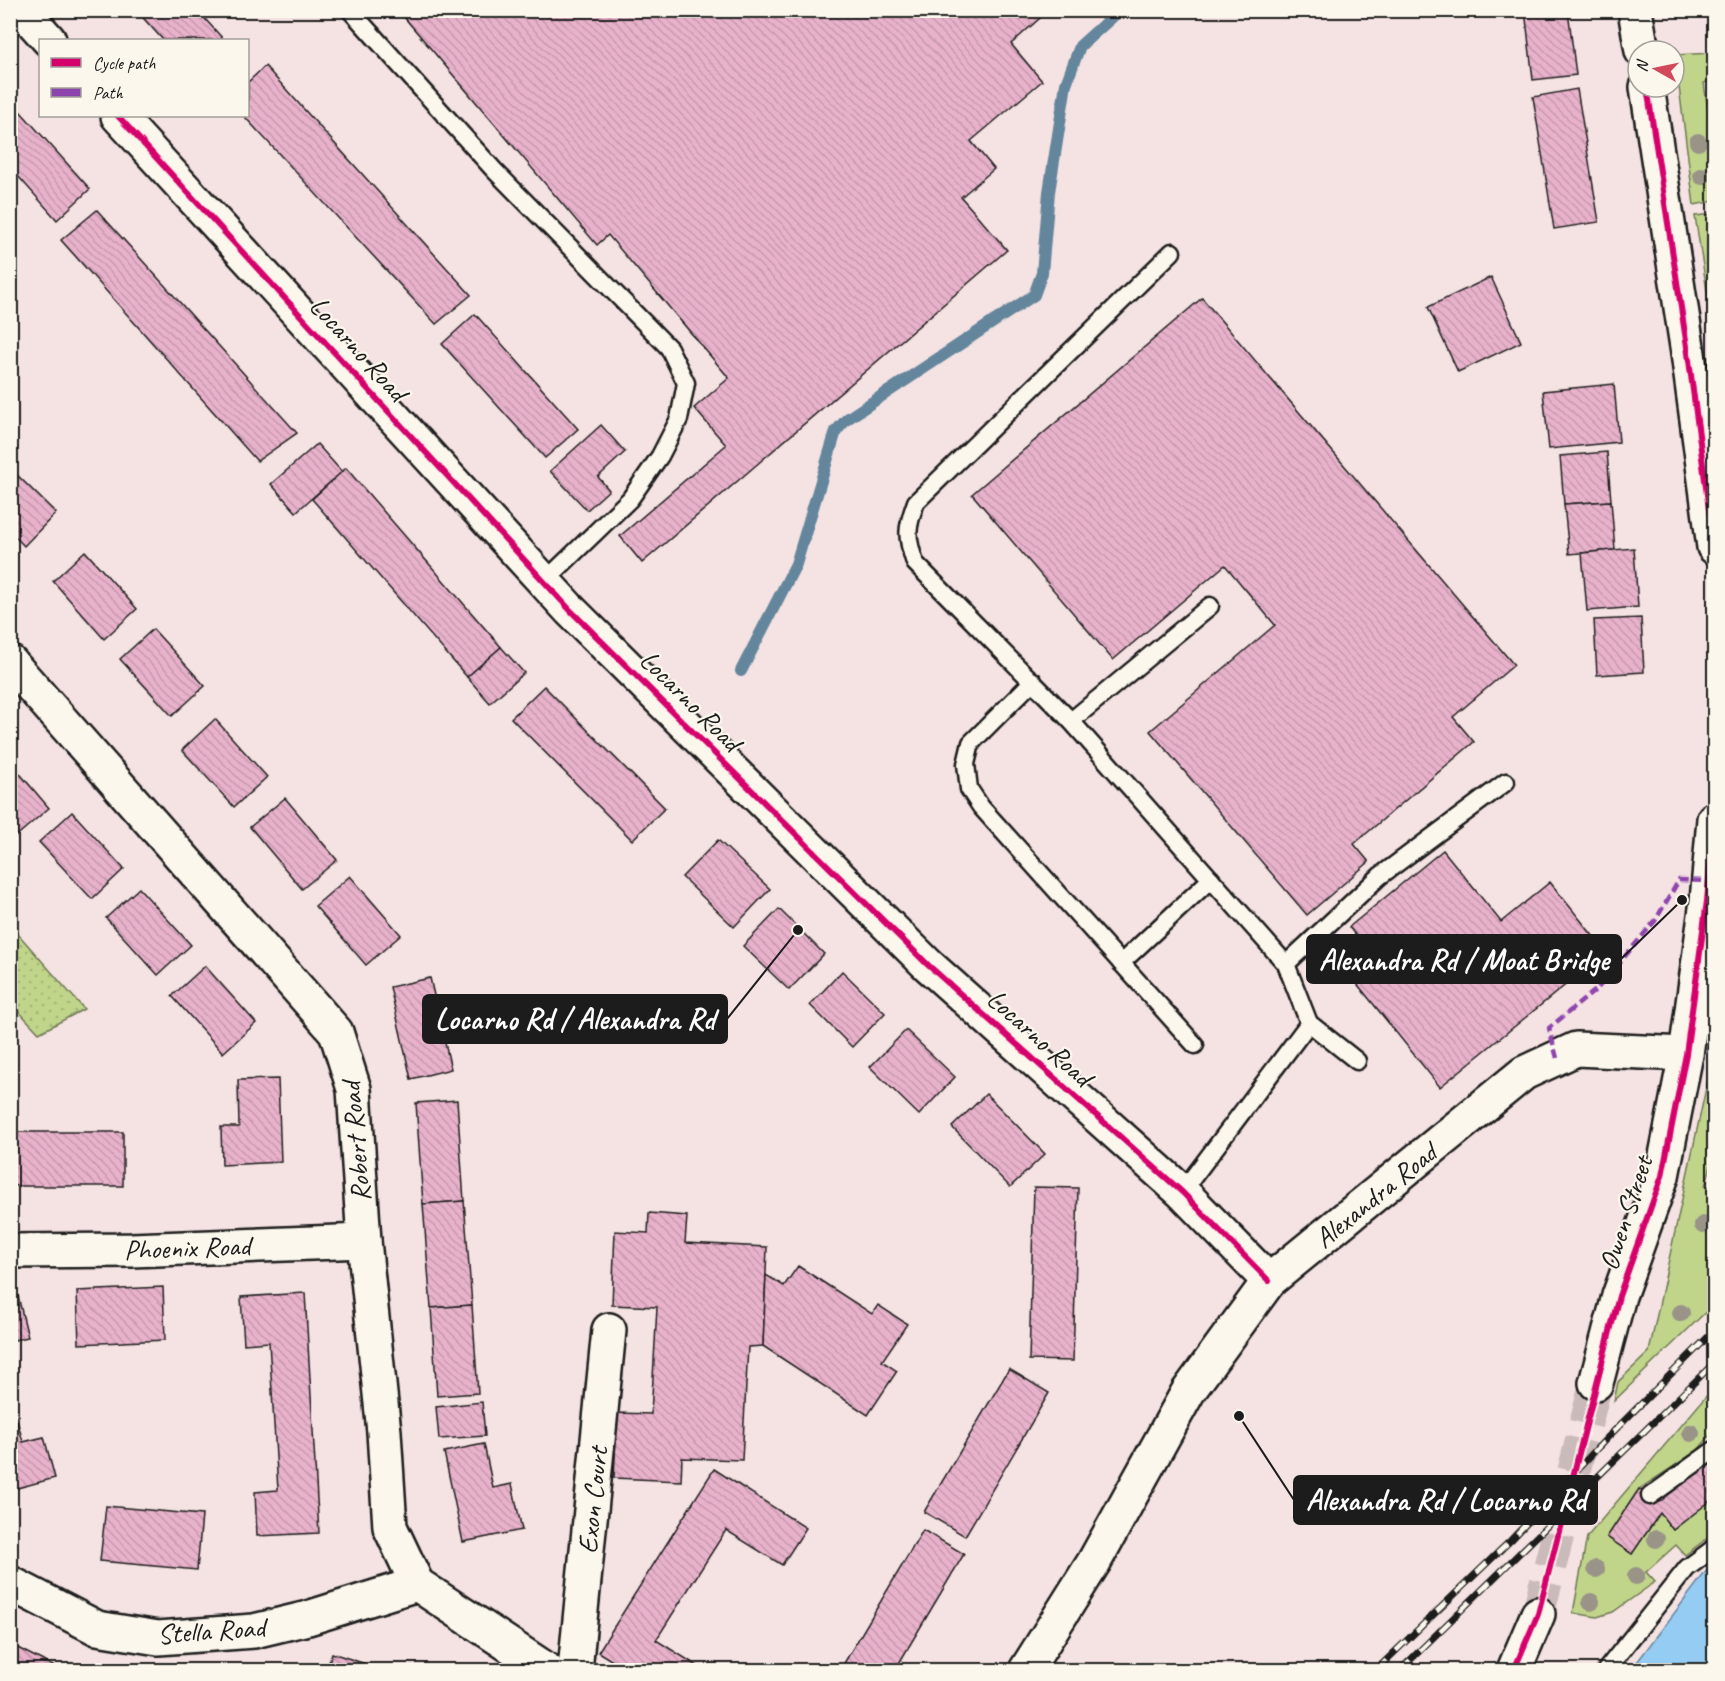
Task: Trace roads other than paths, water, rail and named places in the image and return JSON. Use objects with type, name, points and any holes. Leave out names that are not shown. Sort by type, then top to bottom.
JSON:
[{"type":"street","points":[[22,10],[48,39]]},
{"type":"street","points":[[1635,10],[1640,39]]},
{"type":"street","points":[[1649,99],[1688,353],[1714,547]]},
{"type":"street","name":"Locarno Road","points":[[119,117],[571,611],[928,965],[1182,1192],[1269,1281]]},
{"type":"street","name":"Robert Road","points":[[10,662],[336,1032],[354,1089],[364,1241],[384,1432],[390,1527],[417,1584]]},
{"type":"street","points":[[1686,1054],[1707,901],[1714,819]]},
{"type":"street","name":"Alexandra Road","points":[[1026,1671],[1094,1562],[1188,1392],[1269,1281],[1524,1073],[1576,1049],[1686,1054]]},
{"type":"street","name":"Owen Street","points":[[1596,1383],[1619,1296],[1662,1176],[1686,1054]]},
{"type":"street","name":"Phoenix Road","points":[[10,1251],[364,1241]]},
{"type":"street","name":"Exon Court","points":[[575,1671],[609,1330]]},
{"type":"street","name":"Stella Road","points":[[10,1582],[97,1628],[158,1638],[254,1631],[308,1618],[417,1584]]},
{"type":"street","points":[[417,1584],[547,1671]]},
{"type":"street","points":[[1514,1671],[1538,1614]]},
{"type":"lane","points":[[350,10],[494,170],[669,348],[686,382],[679,419],[660,456],[630,498],[544,582]]},
{"type":"lane","points":[[1172,252],[916,502],[908,524],[908,544],[915,563],[1034,681],[1286,964],[1309,1023],[1357,1061]]},
{"type":"lane","points":[[1071,721],[1209,606]]},
{"type":"lane","points":[[1034,681],[970,742],[966,764],[969,789],[981,807],[1195,1045]]},
{"type":"lane","points":[[1286,964],[1380,876],[1506,782]]},
{"type":"lane","points":[[1121,963],[1211,879]]},
{"type":"lane","points":[[1182,1192],[1309,1023]]},
{"type":"lane","points":[[1650,1496],[1714,1450]]},
{"type":"lane","points":[[1606,1671],[1687,1568],[1714,1548]]},
{"type":"water","points":[[1714,1561],[1714,1670],[1631,1670]]},
{"type":"waterway","points":[[741,671],[796,564],[836,431],[847,419],[1034,295],[1042,273],[1049,192],[1066,84],[1080,46],[1120,10]]},
{"type":"tunnel","points":[[1538,1614],[1596,1383]]},
{"type":"railway","points":[[1376,1670],[1511,1540],[1607,1438],[1714,1331]]},
{"type":"railway","points":[[1400,1670],[1714,1363]]},
{"type":"place","name":"Alexandra Rd / Moat Bridge","points":[[1682,900]]},
{"type":"place","name":"Locarno Rd / Alexandra Rd","points":[[798,930]]},
{"type":"place","name":"Alexandra Rd / Locarno Rd","points":[[1239,1416]]}]
